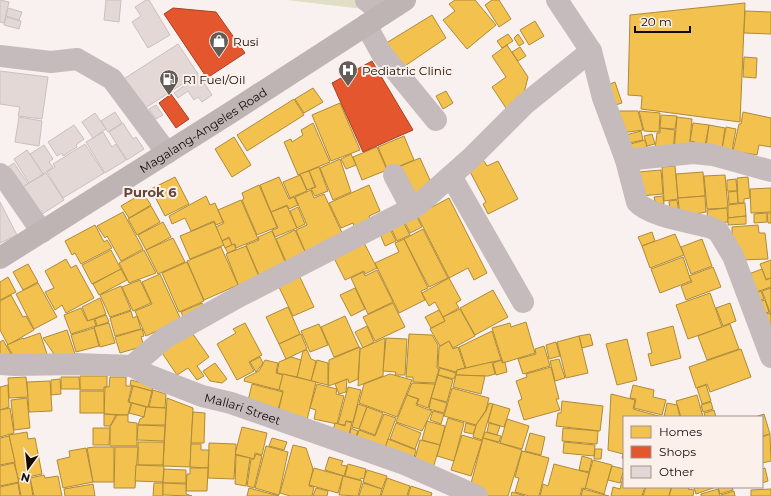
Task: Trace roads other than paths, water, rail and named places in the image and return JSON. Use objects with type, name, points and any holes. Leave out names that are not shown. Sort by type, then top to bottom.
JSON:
[{"type":"main road","name":"Magalang-Angeles Road","points":[[0,258],[168,153],[405,0]]},
{"type":"street","points":[[366,0],[375,19],[382,54],[436,120]]},
{"type":"street","points":[[557,0],[591,51],[602,98],[626,160],[637,202],[642,208],[652,212],[709,227],[718,231],[733,256],[771,357]]},
{"type":"street","points":[[132,366],[164,338],[305,261],[412,210],[451,176],[525,104],[591,51]]},
{"type":"street","points":[[0,56],[51,62],[77,59],[112,79],[168,153]]},
{"type":"street","points":[[626,160],[693,153],[713,155],[771,170]]},
{"type":"street","points":[[0,174],[4,177],[42,232]]},
{"type":"street","points":[[394,175],[412,210]]},
{"type":"street","points":[[451,176],[523,302]]},
{"type":"street","name":"Mallari Street","points":[[0,364],[132,366],[202,396],[231,403],[402,464],[477,496]]},
{"type":"place","name":"Rusi","points":[[219,58]]},
{"type":"place","name":"Pediatric Clinic","points":[[348,87]]},
{"type":"place","name":"R1 Fuel/Oil","points":[[169,96]]},
{"type":"district","name":"Purok 6","points":[[150,192]]}]
